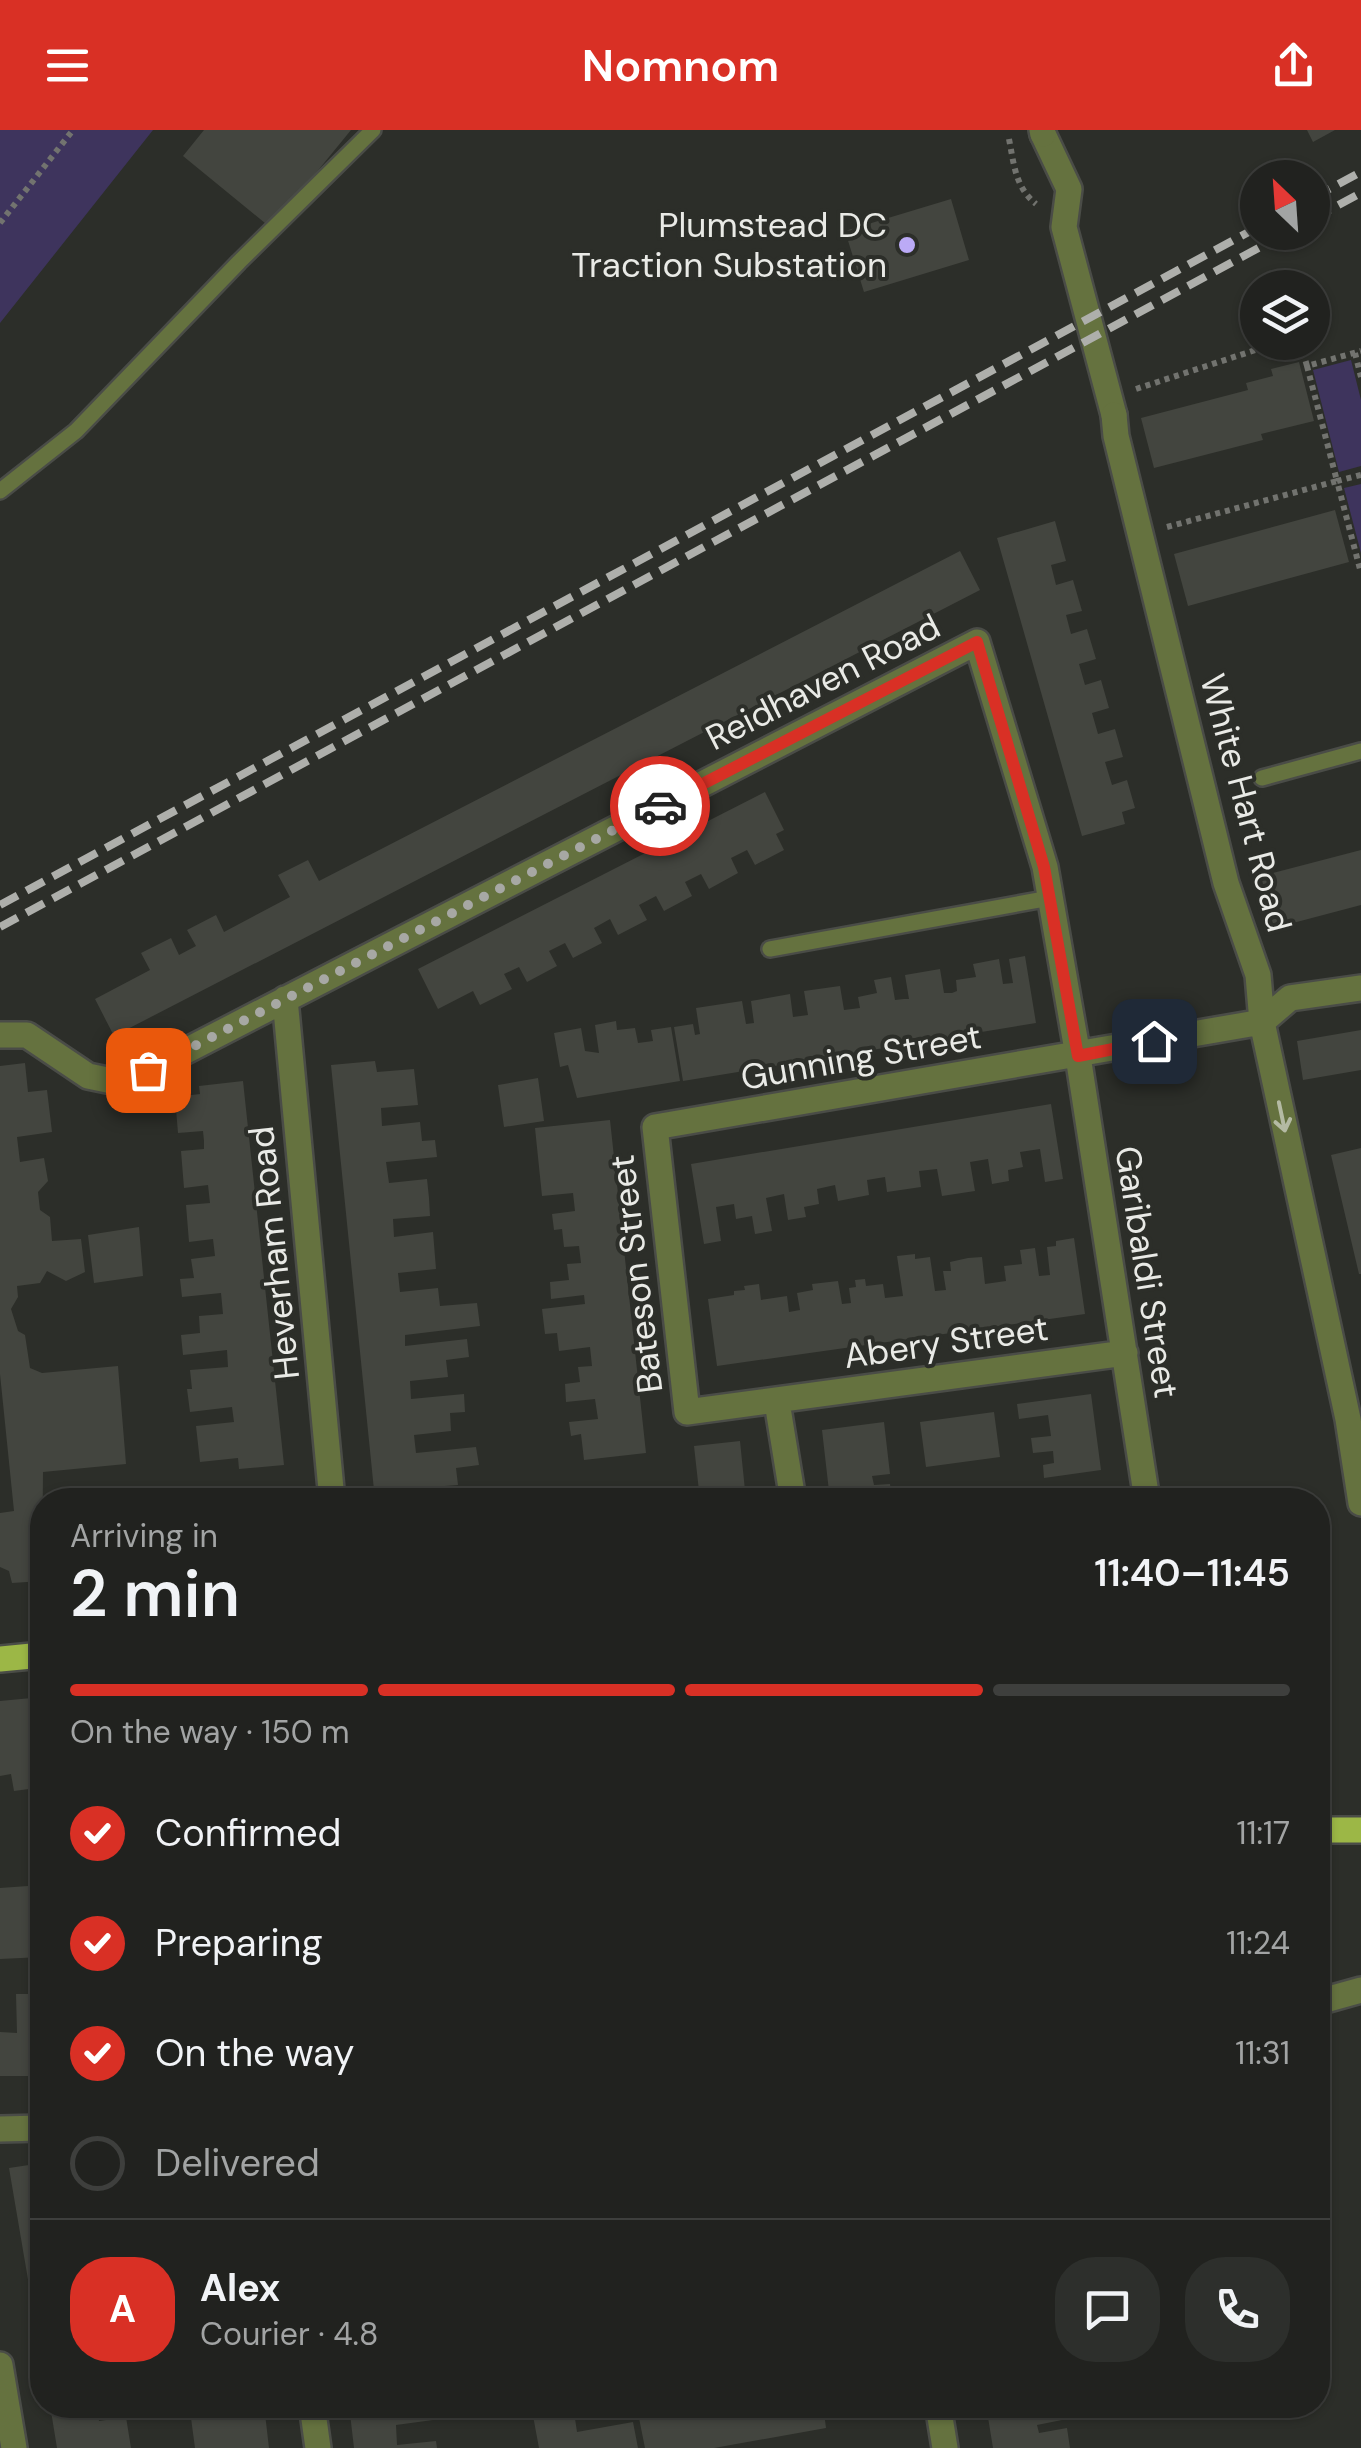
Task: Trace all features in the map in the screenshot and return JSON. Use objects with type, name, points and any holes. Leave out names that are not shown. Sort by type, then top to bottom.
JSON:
[{"type":"main road","points":[[0,1659],[30,1655]]},
{"type":"main road","points":[[1330,1830],[1361,1830]]},
{"type":"street","name":"White Hart Road","points":[[1042,132],[1069,190],[1064,226],[1113,408],[1116,436],[1226,883],[1258,975],[1262,1022],[1348,1419],[1361,1503]]},
{"type":"street","name":"Reidhaven Road","points":[[0,1035],[27,1036],[88,1076],[117,1082],[148,1070],[977,642],[1044,867],[1078,1056]]},
{"type":"street","points":[[1262,1022],[1290,998],[1361,988]]},
{"type":"street","name":"Heverham Road","points":[[284,999],[331,1488]]},
{"type":"street","name":"Gunning Street","points":[[655,1128],[1262,1022]]},
{"type":"street","name":"Garibaldi Street","points":[[1078,1056],[1145,1488]]},
{"type":"street","name":"Bateson Street","points":[[655,1128],[688,1412]]},
{"type":"street","name":"Abery Street","points":[[688,1412],[1124,1352]]},
{"type":"street","points":[[777,1402],[791,1488]]},
{"type":"street","points":[[1330,1999],[1361,1990]]},
{"type":"street","points":[[0,2129],[30,2128]]},
{"type":"street","points":[[0,2366],[14,2448]]},
{"type":"street","points":[[314,2418],[318,2448]]},
{"type":"street","points":[[940,2418],[945,2448]]},
{"type":"lane","points":[[0,491],[76,431],[373,130]]},
{"type":"lane","points":[[1262,778],[1361,750]]},
{"type":"lane","points":[[770,949],[1050,898]]},
{"type":"path","points":[[0,223],[74,130]]},
{"type":"path","points":[[1013,130],[1008,134],[1017,180],[1024,194],[1064,226]]},
{"type":"path","points":[[1307,366],[1358,352],[1361,377]]},
{"type":"path","points":[[1113,408],[1133,390],[1240,355]]},
{"type":"path","points":[[1305,360],[1361,573]]},
{"type":"path","points":[[1142,533],[1361,475]]},
{"type":"shaded area","points":[[0,130],[153,130],[0,323]]},
{"type":"shaded area","points":[[1351,360],[1361,400],[1361,466],[1339,472],[1313,370]]},
{"type":"shaded area","points":[[1361,484],[1361,553],[1344,488]]},
{"type":"building","points":[[204,130],[351,130],[271,228],[183,156]]},
{"type":"building","points":[[1307,130],[1335,130],[1313,142]]},
{"type":"building","name":"Plumstead DC Traction Substation","points":[[951,199],[969,260],[864,292],[845,231]]},
{"type":"building","points":[[1299,362],[1314,421],[1261,434],[1263,440],[1154,468],[1141,418],[1248,390],[1246,383],[1273,376],[1271,369]]},
{"type":"building","points":[[1335,510],[1349,562],[1188,606],[1174,554]]},
{"type":"building","points":[[1055,521],[1066,561],[1051,565],[1056,585],[1073,580],[1082,611],[1066,615],[1071,634],[1087,629],[1096,659],[1079,664],[1085,685],[1101,680],[1109,708],[1092,713],[1098,734],[1115,729],[1123,757],[1105,762],[1112,785],[1127,780],[1135,808],[1122,812],[1125,824],[1082,836],[997,538]]},
{"type":"building","points":[[960,551],[980,590],[114,1036],[95,999],[150,970],[141,953],[171,938],[179,955],[196,946],[187,930],[216,915],[224,932],[290,897],[278,875],[308,860],[319,881]]},
{"type":"building","points":[[765,792],[784,830],[776,834],[784,850],[755,865],[747,850],[731,858],[738,873],[709,889],[701,874],[685,882],[692,896],[664,911],[656,896],[639,905],[647,920],[618,935],[610,919],[594,928],[602,943],[573,958],[565,943],[549,951],[557,966],[527,982],[519,967],[504,974],[512,989],[480,1005],[473,991],[438,1009],[418,969]]},
{"type":"building","points":[[1361,850],[1361,905],[1274,928],[1261,876]]},
{"type":"building","points":[[1025,956],[1036,1023],[683,1081],[674,1027],[693,1024],[695,1035],[700,1034],[696,1008],[742,1001],[746,1024],[754,1023],[751,1001],[790,994],[793,1017],[808,1015],[804,991],[840,986],[844,1010],[860,1008],[858,997],[877,993],[874,980],[891,977],[895,1000],[909,999],[905,975],[940,969],[944,993],[952,993],[957,991],[956,980],[976,977],[973,964],[999,959],[1003,984],[1013,983],[1009,959]]},
{"type":"building","points":[[616,1021],[617,1030],[635,1028],[638,1043],[653,1041],[651,1030],[671,1027],[680,1081],[577,1098],[568,1065],[560,1067],[554,1033],[581,1028],[585,1051],[599,1053],[595,1025]]},
{"type":"building","points":[[1361,1030],[1361,1070],[1303,1080],[1297,1041]]},
{"type":"building","points":[[375,1061],[377,1072],[414,1069],[418,1105],[381,1108],[382,1126],[420,1122],[422,1141],[435,1140],[437,1157],[386,1162],[389,1183],[427,1179],[430,1216],[393,1219],[394,1237],[433,1232],[436,1269],[398,1273],[400,1292],[438,1288],[440,1306],[477,1303],[480,1326],[405,1335],[405,1346],[467,1339],[469,1357],[446,1360],[448,1377],[410,1381],[411,1399],[464,1394],[465,1412],[450,1413],[451,1431],[414,1435],[416,1453],[476,1447],[479,1465],[456,1468],[458,1485],[374,1488],[331,1065]]},
{"type":"building","points":[[25,1063],[28,1092],[47,1090],[52,1132],[17,1137],[20,1162],[44,1158],[48,1181],[38,1192],[40,1210],[50,1217],[52,1241],[81,1239],[85,1272],[66,1281],[47,1271],[40,1283],[17,1286],[18,1297],[11,1309],[18,1331],[25,1335],[30,1368],[42,1373],[118,1366],[126,1464],[43,1472],[43,1488],[30,1488],[30,1582],[12,1583],[9,1571],[0,1567],[0,1513],[14,1511],[0,1374],[0,1066]]},
{"type":"building","points":[[538,1078],[544,1121],[504,1127],[498,1085]]},
{"type":"building","points":[[243,1081],[284,1465],[239,1469],[238,1458],[200,1462],[196,1426],[234,1422],[232,1407],[190,1412],[190,1370],[228,1367],[227,1350],[183,1355],[181,1335],[200,1333],[199,1316],[223,1314],[221,1293],[182,1297],[180,1279],[194,1278],[191,1259],[215,1256],[213,1239],[189,1242],[186,1205],[210,1203],[208,1185],[184,1188],[181,1151],[204,1149],[204,1141],[203,1131],[178,1133],[175,1097],[200,1094],[199,1086]]},
{"type":"building","points":[[1051,1104],[1063,1179],[1045,1182],[1040,1149],[1020,1152],[1023,1167],[1008,1170],[1009,1181],[992,1184],[988,1159],[970,1162],[975,1191],[942,1196],[937,1169],[919,1171],[921,1187],[887,1192],[885,1177],[867,1180],[869,1195],[838,1201],[835,1185],[817,1189],[819,1204],[804,1207],[806,1217],[788,1220],[784,1194],[766,1198],[772,1231],[755,1234],[752,1216],[736,1219],[734,1204],[716,1207],[721,1241],[704,1244],[691,1164]]},
{"type":"building","points":[[610,1120],[646,1453],[584,1460],[581,1434],[571,1436],[569,1422],[598,1419],[595,1399],[566,1402],[565,1384],[580,1382],[578,1367],[592,1366],[590,1347],[559,1351],[557,1333],[545,1334],[542,1309],[585,1304],[584,1295],[551,1299],[550,1282],[569,1280],[567,1264],[581,1263],[579,1246],[564,1247],[562,1229],[554,1230],[552,1214],[575,1211],[573,1193],[542,1196],[535,1128]]},
{"type":"building","points":[[1361,1148],[1361,1274],[1359,1274],[1331,1155]]},
{"type":"building","points":[[139,1227],[143,1276],[94,1283],[88,1235]]},
{"type":"building","points":[[1074,1238],[1085,1314],[717,1366],[708,1299],[734,1295],[734,1291],[745,1290],[744,1286],[759,1284],[761,1300],[787,1296],[789,1312],[800,1310],[797,1293],[813,1290],[812,1284],[838,1281],[842,1304],[851,1303],[849,1288],[856,1287],[855,1280],[865,1279],[866,1286],[883,1284],[885,1298],[903,1296],[897,1256],[930,1257],[935,1291],[946,1290],[943,1271],[951,1271],[950,1262],[968,1258],[982,1257],[985,1284],[1006,1281],[1004,1266],[1022,1264],[1020,1250],[1035,1248],[1039,1276],[1050,1275],[1047,1247]]},
{"type":"building","points":[[1091,1394],[1101,1470],[1044,1478],[1043,1465],[1054,1463],[1053,1451],[1033,1453],[1031,1438],[1051,1436],[1048,1415],[1019,1419],[1017,1404]]},
{"type":"building","points":[[994,1412],[1000,1457],[926,1467],[920,1422]]},
{"type":"building","points":[[884,1422],[890,1474],[872,1476],[874,1485],[890,1484],[890,1488],[829,1488],[822,1430]]},
{"type":"building","points":[[740,1441],[745,1488],[699,1488],[694,1446]]},
{"type":"building","points":[[30,1698],[30,1795],[29,1789],[14,1791],[11,1774],[0,1776],[0,1701]]},
{"type":"building","points":[[30,1886],[30,1958],[0,1959],[0,1888]]},
{"type":"building","points":[[16,1994],[30,1994],[30,2076],[0,2076],[0,2032],[17,2033]]},
{"type":"building","points":[[30,2165],[30,2291],[9,2168]]},
{"type":"building","points":[[52,2418],[126,2418],[131,2448],[57,2448]]},
{"type":"building","points":[[191,2418],[266,2418],[269,2448],[195,2448]]},
{"type":"building","points":[[351,2418],[433,2418],[396,2425],[397,2445],[436,2441],[437,2448],[354,2448]]},
{"type":"building","points":[[533,2418],[575,2418],[577,2432],[633,2422],[638,2448],[539,2448]]},
{"type":"building","points":[[639,2418],[825,2418],[826,2428],[714,2448],[645,2448]]},
{"type":"building","points":[[988,2418],[1067,2418],[1037,2425],[1039,2433],[1067,2428],[1070,2448],[993,2448]]},
{"type":"railway","points":[[1330,188],[1361,172]]},
{"type":"railway","points":[[1330,209],[1361,193]]},
{"type":"railway","points":[[0,905],[1240,237]]},
{"type":"railway","points":[[0,927],[1255,250]]},
{"type":"way so far","points":[[148,1070],[660,806]]},
{"type":"place","name":"Plumstead DC Traction Substation","points":[[907,245]]},
{"type":"route","points":[[660,806],[977,642],[1044,867],[1078,1056],[1154,1041]]}]
